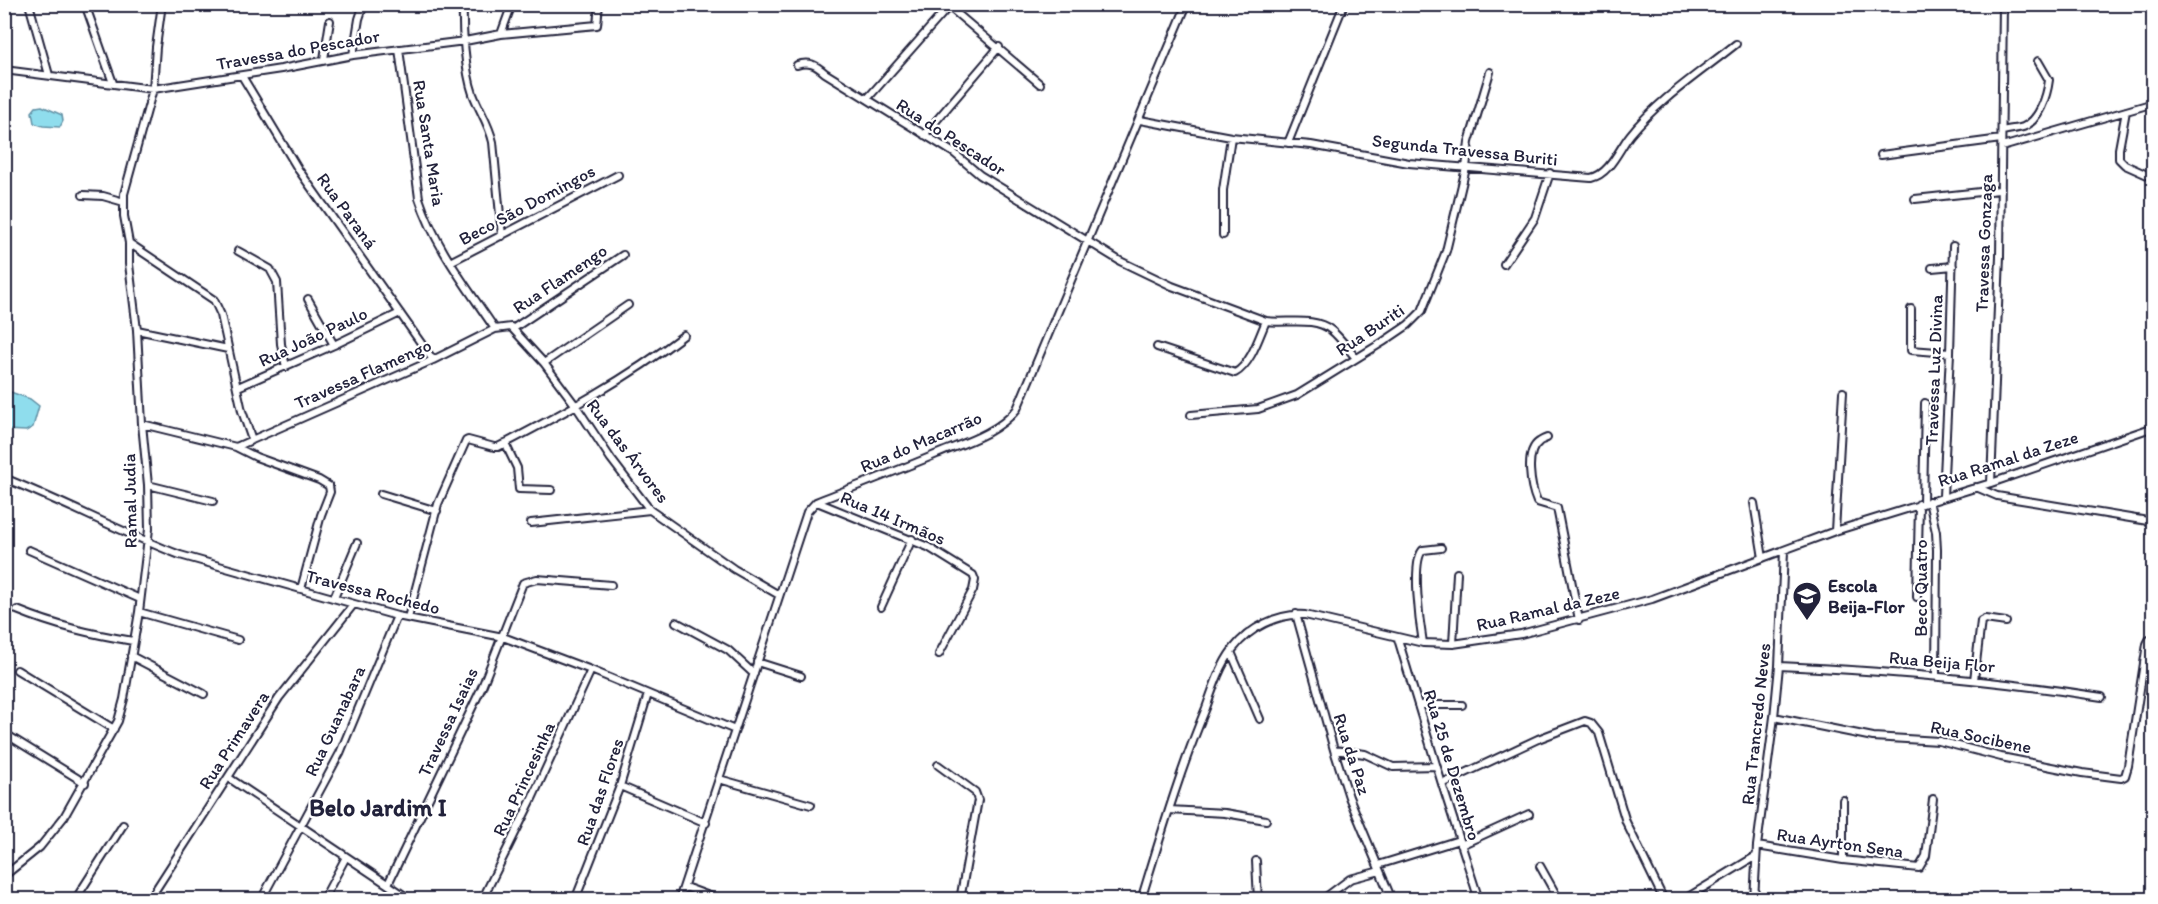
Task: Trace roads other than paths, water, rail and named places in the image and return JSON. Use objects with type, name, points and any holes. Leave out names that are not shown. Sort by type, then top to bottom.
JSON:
[{"type":"street","points":[[85,4],[113,83]]},
{"type":"street","name":"Ramal Judia","points":[[4,876],[31,856],[55,830],[85,783],[114,729],[123,704],[148,543],[148,485],[137,330],[124,202],[129,170],[153,89],[162,4]]},
{"type":"street","points":[[353,55],[364,4]]},
{"type":"street","points":[[463,4],[472,91],[492,134],[501,236]]},
{"type":"street","points":[[501,33],[512,4]]},
{"type":"street","name":"Travessa do Pescador","points":[[4,70],[153,89],[242,76],[324,59],[501,33],[597,25],[599,4]]},
{"type":"street","name":"Rua do Macarrão","points":[[816,502],[960,445],[982,435],[1011,416],[1021,402],[1187,4]]},
{"type":"street","points":[[1288,143],[1344,4]]},
{"type":"street","name":"Travessa Gonzaga","points":[[1991,483],[2000,256],[2003,4]]},
{"type":"street","points":[[31,5],[50,75]]},
{"type":"street","points":[[867,99],[949,5],[1041,84]]},
{"type":"street","points":[[324,59],[330,21]]},
{"type":"street","name":"Segunda Travessa Buriti","points":[[1140,120],[1231,137],[1311,145],[1408,163],[1550,173],[1579,178],[1596,177],[1610,165],[1631,134],[1646,118],[1736,44]]},
{"type":"street","points":[[924,135],[999,47]]},
{"type":"street","name":"Rua Santa Maria","points":[[399,49],[419,198],[432,232],[450,262],[499,328]]},
{"type":"street","points":[[2003,131],[2029,124],[2039,111],[2049,80],[2038,61]]},
{"type":"street","name":"Rua do Pescador","points":[[797,65],[807,62],[818,66],[825,73],[954,153],[980,175],[1154,279],[1266,321],[1308,321],[1327,327],[1356,358]]},
{"type":"street","name":"Rua Buriti","points":[[1191,415],[1233,412],[1269,406],[1297,395],[1408,325],[1422,311],[1446,251],[1466,168],[1469,142],[1490,72]]},
{"type":"street","name":"Rua Paraná","points":[[242,76],[298,169],[433,360]]},
{"type":"street","points":[[2002,147],[2154,103]]},
{"type":"street","points":[[2126,111],[2119,159],[2126,165],[2154,178]]},
{"type":"street","points":[[1223,235],[1223,190],[1231,137]]},
{"type":"street","points":[[1881,155],[2001,139]]},
{"type":"street","points":[[1504,264],[1534,218],[1550,173]]},
{"type":"street","name":"Beco São Domingos","points":[[450,262],[618,175]]},
{"type":"street","points":[[1915,199],[2000,190]]},
{"type":"street","points":[[83,195],[103,196],[124,202]]},
{"type":"street","points":[[129,243],[214,300],[221,315],[242,411],[252,440]]},
{"type":"street","points":[[1953,246],[1953,266]]},
{"type":"street","points":[[238,251],[270,269],[277,282],[281,344],[286,367]]},
{"type":"street","name":"Rua Flamengo","points":[[514,328],[622,255]]},
{"type":"street","name":"Travessa Luz Divina","points":[[1932,268],[1953,266],[1942,496]]},
{"type":"street","points":[[308,299],[334,345]]},
{"type":"street","points":[[544,363],[628,304]]},
{"type":"street","points":[[1911,309],[1911,350],[1950,353]]},
{"type":"street","name":"Rua João Paulo","points":[[238,387],[400,313]]},
{"type":"street","points":[[1157,347],[1235,373],[1248,359],[1266,321]]},
{"type":"street","points":[[499,328],[514,328]]},
{"type":"street","name":"Travessa Flamengo","points":[[236,447],[433,360],[499,328]]},
{"type":"street","name":"Rua das Árvores","points":[[514,328],[544,363],[611,459],[650,510],[734,569],[779,595]]},
{"type":"street","points":[[137,330],[228,349]]},
{"type":"street","points":[[408,618],[446,482],[466,441],[494,447],[505,443],[576,406],[684,335]]},
{"type":"street","points":[[1835,531],[1843,392]]},
{"type":"street","points":[[1917,597],[1924,502],[1925,403]]},
{"type":"street","points":[[142,424],[236,447],[329,486],[330,492],[321,514],[301,589]]},
{"type":"street","name":"Rua Ramal da Zeze","points":[[1141,900],[1202,716],[1231,652],[1241,640],[1262,625],[1296,614],[1314,616],[1398,639],[1423,643],[1453,644],[1498,639],[1579,620],[1652,599],[1835,531],[1942,496],[1991,483],[2154,427]]},
{"type":"street","points":[[1548,438],[1539,442],[1534,448],[1529,470],[1537,502],[1557,508],[1579,620]]},
{"type":"street","points":[[505,443],[517,468],[518,487],[522,490],[550,490]]},
{"type":"street","name":"Travessa Rochedo","points":[[4,478],[67,504],[148,543],[180,555],[397,616],[503,637],[591,670],[735,730]]},
{"type":"street","points":[[148,485],[213,501]]},
{"type":"street","points":[[1976,487],[1997,496],[2154,522]]},
{"type":"street","points":[[381,494],[437,511]]},
{"type":"street","points":[[679,900],[805,518],[816,502]]},
{"type":"street","name":"Rua 14 Irmãos","points":[[816,502],[940,552],[969,571],[975,578],[973,590],[939,654]]},
{"type":"street","name":"Beco Quatro","points":[[1924,502],[1936,532],[1936,676]]},
{"type":"street","points":[[1754,503],[1763,558]]},
{"type":"street","points":[[531,523],[650,510]]},
{"type":"street","points":[[881,607],[912,539]]},
{"type":"street","points":[[334,598],[357,543]]},
{"type":"street","points":[[1423,643],[1417,597],[1419,555],[1424,550],[1441,548]]},
{"type":"street","points":[[29,550],[140,599]]},
{"type":"street","name":"Rua Trancredo Neves","points":[[1754,900],[1757,846],[1779,666],[1784,551]]},
{"type":"street","points":[[1453,644],[1457,573]]},
{"type":"street","name":"Travessa Isaias","points":[[388,884],[482,687],[525,581],[537,579],[611,585]]},
{"type":"street","name":"Rua Primavera","points":[[148,900],[279,698],[354,604]]},
{"type":"street","points":[[17,610],[50,624],[133,641]]},
{"type":"street","points":[[139,612],[238,640]]},
{"type":"street","name":"Rua da Paz","points":[[1296,614],[1349,797],[1392,900]]},
{"type":"street","name":"Rua Guanabara","points":[[261,900],[340,753],[397,616]]},
{"type":"street","points":[[1974,680],[1981,621],[1985,619],[2006,622]]},
{"type":"street","points":[[676,622],[728,650],[754,674]]},
{"type":"street","name":"Rua Socibene","points":[[1774,717],[1862,735],[1939,741],[2001,757],[2121,778],[2127,773],[2147,644],[2154,638]]},
{"type":"street","name":"Rua 25 de Dezembro","points":[[1398,639],[1479,900]]},
{"type":"street","points":[[1231,652],[1260,719]]},
{"type":"street","points":[[131,656],[204,694]]},
{"type":"street","points":[[757,662],[801,676]]},
{"type":"street","name":"Rua Beija Flor","points":[[1779,666],[1936,676],[2102,697]]},
{"type":"street","points":[[17,670],[114,729]]},
{"type":"street","name":"Rua Princesinha","points":[[482,900],[531,801],[591,670]]},
{"type":"street","name":"Rua das Flores","points":[[574,900],[620,786],[648,694]]},
{"type":"street","points":[[1418,705],[1462,705]]},
{"type":"street","points":[[1442,784],[1538,739],[1588,721],[1599,733],[1626,822],[1664,900]]},
{"type":"street","points":[[4,733],[85,783]]},
{"type":"street","points":[[1334,750],[1365,754],[1393,767],[1436,766]]},
{"type":"street","points":[[938,765],[975,792],[978,801],[960,900]]},
{"type":"street","points":[[229,778],[411,900]]},
{"type":"street","points":[[719,779],[811,805]]},
{"type":"street","points":[[620,786],[706,822]]},
{"type":"street","name":"Rua Ayrton Sena","points":[[1757,846],[1843,860],[1919,868],[1926,856],[1933,798]]},
{"type":"street","points":[[1842,800],[1843,860]]},
{"type":"street","points":[[1169,810],[1226,813],[1266,820]]},
{"type":"street","points":[[1322,900],[1350,879],[1460,842],[1529,814]]},
{"type":"street","points":[[75,900],[123,825]]},
{"type":"street","points":[[1683,900],[1756,856]]},
{"type":"street","points":[[323,900],[346,857]]},
{"type":"street","points":[[1256,861],[1258,900]]},
{"type":"street","points":[[1540,866],[1559,900]]},
{"type":"street","points":[[685,887],[720,900]]},
{"type":"water","points":[[42,106],[62,115],[63,121],[60,127],[34,123],[32,112],[36,107]]},
{"type":"water","points":[[5,390],[30,399],[39,406],[33,427],[26,431],[5,430]]},
{"type":"place","name":"Escola Beija-Flor","points":[[1807,622]]},
{"type":"district","name":"Belo Jardim I","points":[[378,808]]}]
